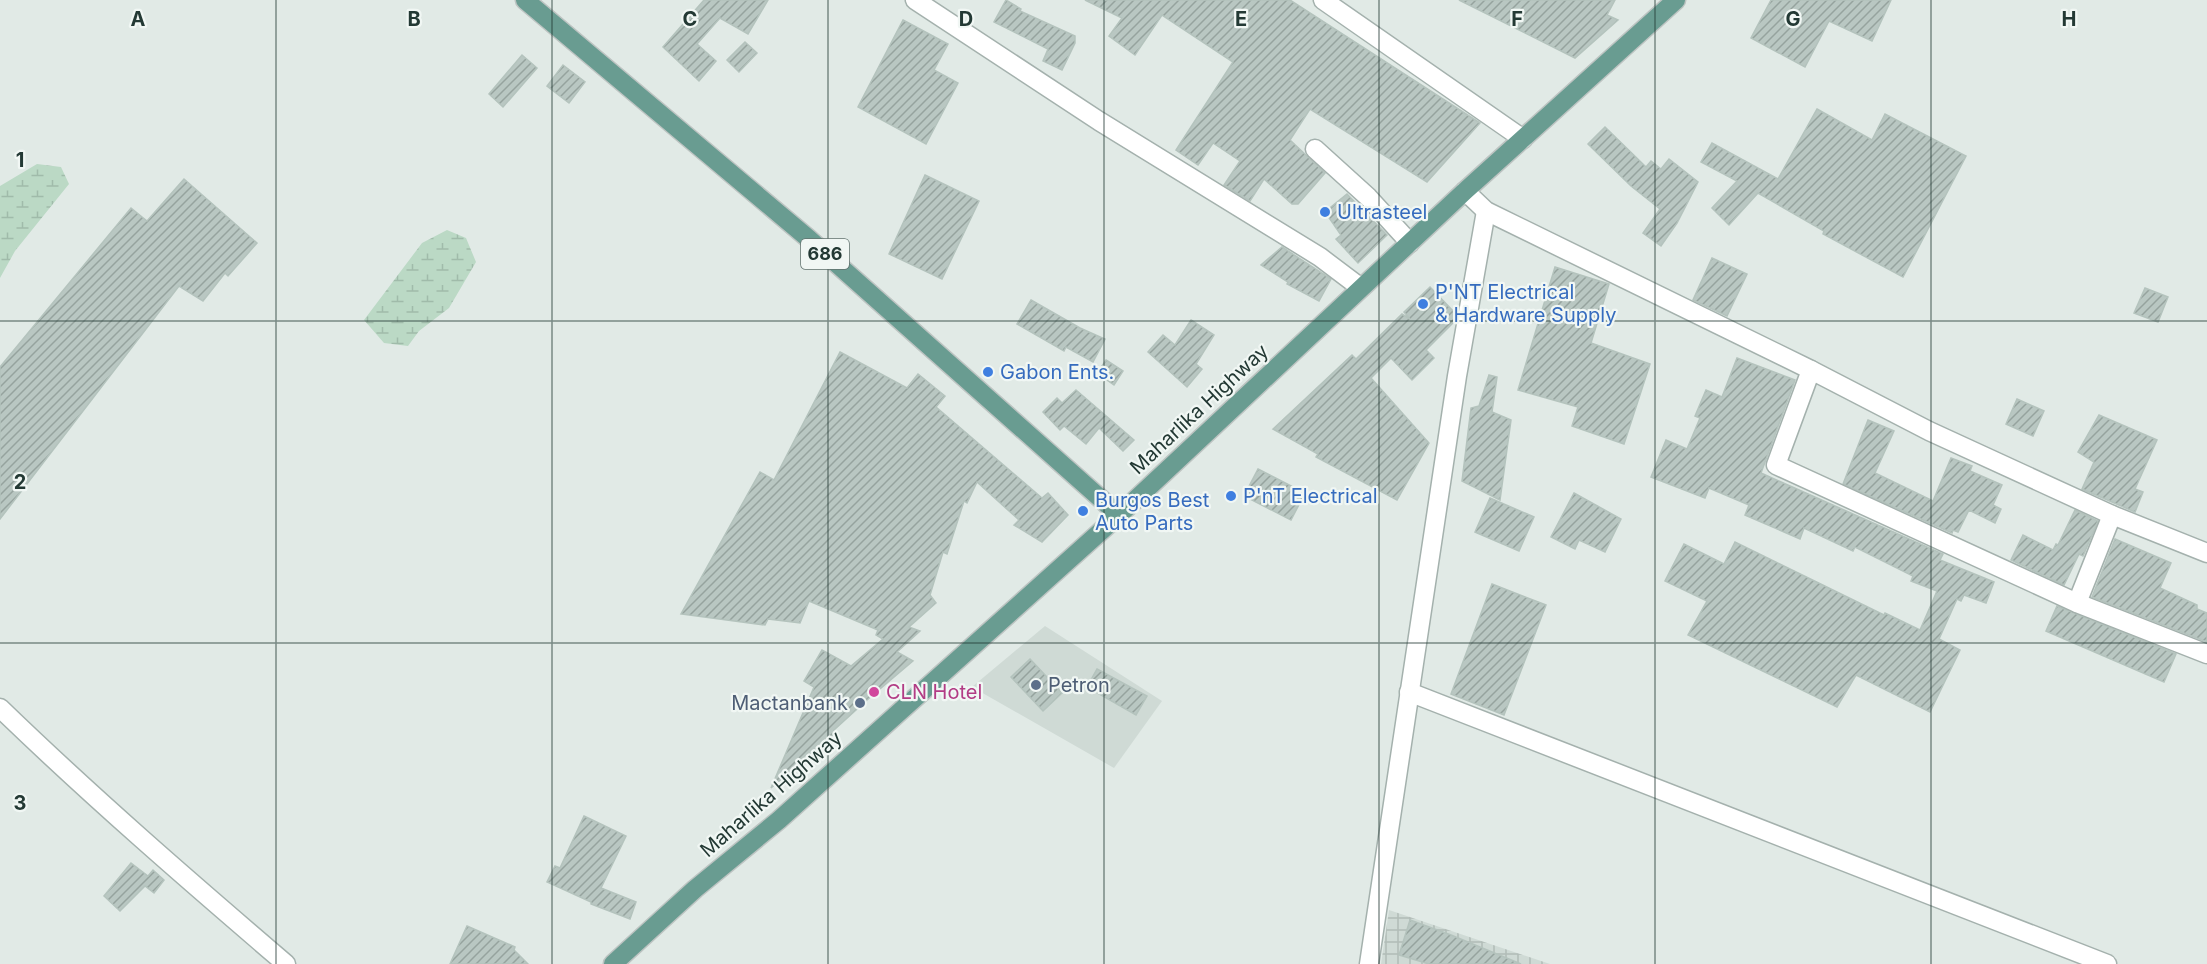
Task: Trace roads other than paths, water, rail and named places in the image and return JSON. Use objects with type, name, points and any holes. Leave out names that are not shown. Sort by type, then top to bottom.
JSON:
[{"type":"main road","name":"686","points":[[525,0],[809,239],[1119,515]]},
{"type":"main road","name":"Maharlika Highway","points":[[613,964],[695,889],[779,820],[1119,515],[1465,191],[1676,0]]},
{"type":"street","points":[[915,0],[1099,121],[1320,257],[1361,288]]},
{"type":"street","points":[[1323,0],[1523,139]]},
{"type":"street","points":[[1315,150],[1368,196],[1410,243]]},
{"type":"street","points":[[1465,191],[1486,212],[1811,370],[1929,431],[2112,515],[2207,553]]},
{"type":"street","points":[[1369,964],[1457,376],[1486,212]]},
{"type":"street","points":[[1811,370],[1776,465],[2077,603],[2207,654]]},
{"type":"street","points":[[2077,603],[2112,515]]},
{"type":"street","points":[[1409,692],[2106,964]]},
{"type":"street","points":[[0,708],[74,778],[286,964]]},
{"type":"place","name":"Ultrasteel","points":[[1325,212]]},
{"type":"place","name":"P'NT Electrical & Hardware Supply","points":[[1423,304]]},
{"type":"place","name":"Gabon Ents.","points":[[988,372]]},
{"type":"place","name":"P'nT Electrical","points":[[1231,496]]},
{"type":"place","name":"Burgos Best Auto Parts","points":[[1083,511]]},
{"type":"place","name":"Petron","points":[[1036,685]]},
{"type":"place","name":"CLN Hotel","points":[[874,692]]},
{"type":"place","name":"Mactanbank","points":[[860,703]]}]
